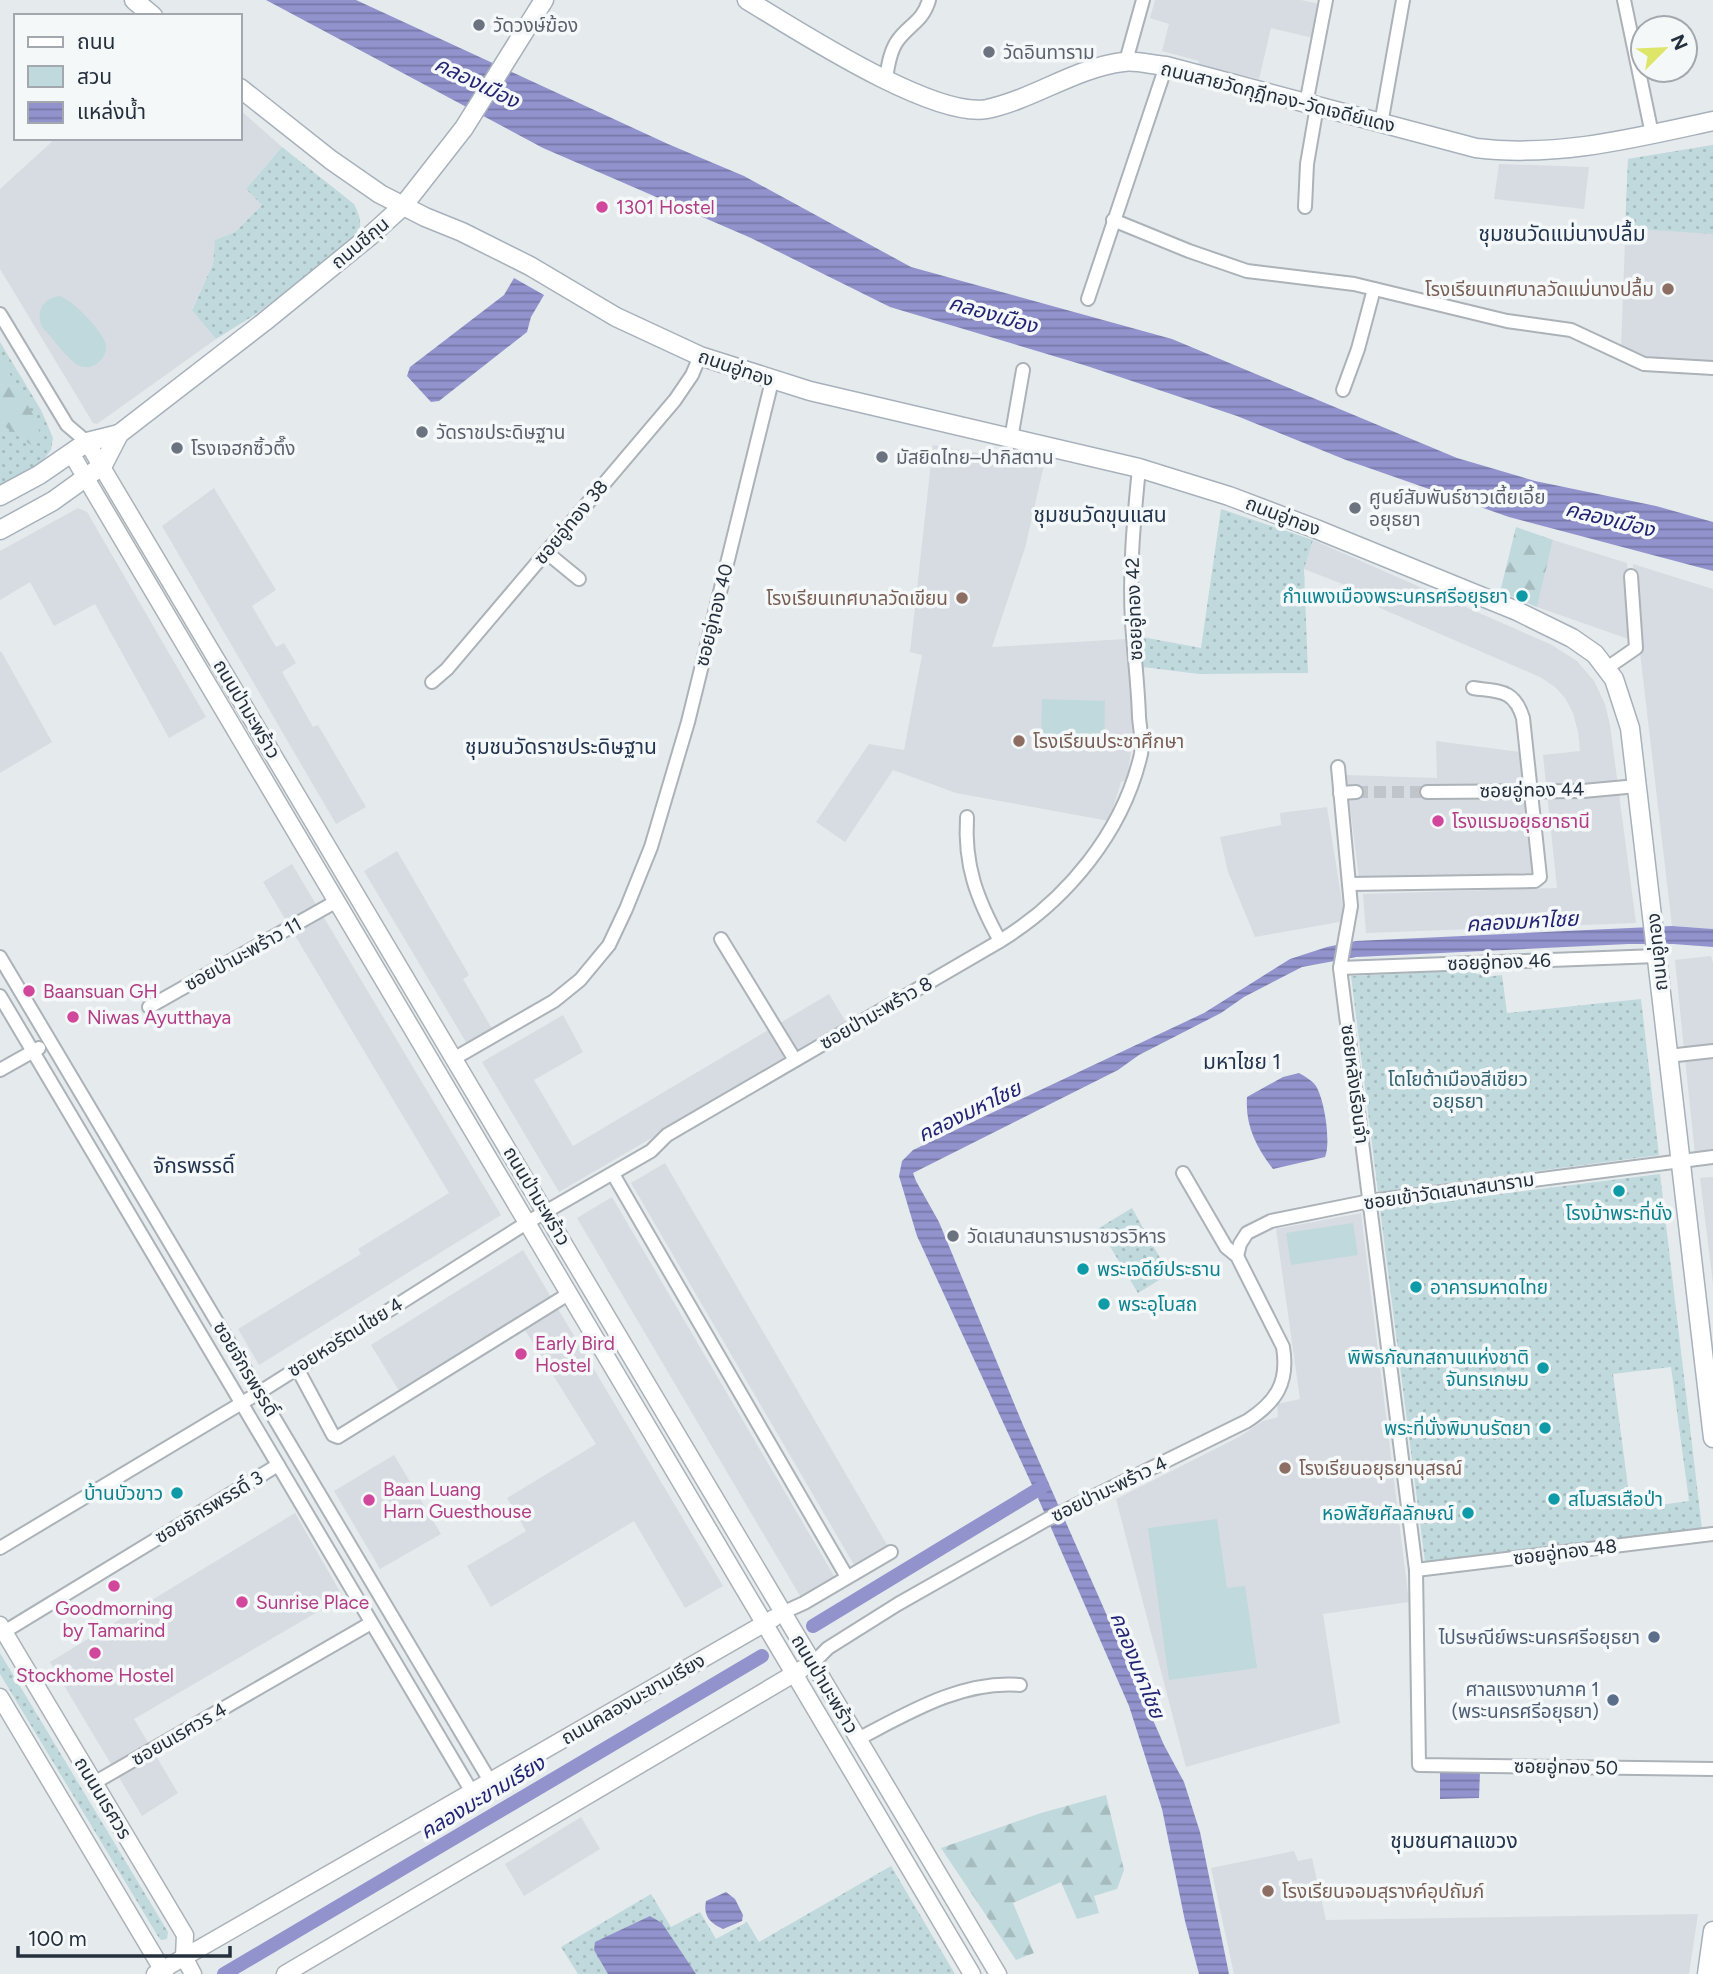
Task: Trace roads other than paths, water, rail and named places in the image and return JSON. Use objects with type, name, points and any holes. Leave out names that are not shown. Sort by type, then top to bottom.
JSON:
[{"type":"main road","points":[[134,0],[151,14]]},
{"type":"main road","name":"ถนนชีกุน","points":[[0,530],[53,501],[103,466],[120,434],[372,235],[403,206],[464,128],[544,0]]},
{"type":"main road","name":"ถนนสายวัดกุฎีทอง-วัดเจดีย์แดง","points":[[747,0],[841,56],[949,107],[970,110],[1009,103],[1102,67],[1126,61],[1166,66],[1381,124],[1491,150],[1544,151],[1652,134],[1713,121]]},
{"type":"main road","name":"ถนนอู่ทอง","points":[[242,90],[331,160],[403,206],[530,266],[616,317],[700,356],[772,381],[875,408],[1139,468],[1228,496],[1450,582],[1572,638],[1595,654],[1607,668],[1620,694],[1630,728],[1713,1438]]},
{"type":"main road","name":"ถนนชีกุน","points":[[0,496],[39,475],[88,442],[120,434]]},
{"type":"main road","points":[[1707,1974],[1713,1931]]},
{"type":"street","points":[[886,78],[889,61],[898,41],[925,14],[929,0]]},
{"type":"street","points":[[1126,61],[1143,0]]},
{"type":"street","points":[[1305,207],[1311,105],[1326,0]]},
{"type":"street","points":[[1381,124],[1403,0]]},
{"type":"street","points":[[1624,0],[1652,134]]},
{"type":"street","points":[[1088,299],[1166,66]]},
{"type":"street","points":[[1113,220],[1247,271],[1374,289],[1507,321],[1571,330],[1644,364],[1713,368]]},
{"type":"street","points":[[1343,390],[1358,349],[1374,289]]},
{"type":"street","name":"ถนนป่ามะพร้าว","points":[[0,314],[67,425],[88,442],[103,466],[998,1974]]},
{"type":"street","name":"ซอยอู่ทอง 38","points":[[432,682],[447,669],[675,400],[692,375],[700,356]]},
{"type":"street","points":[[1011,439],[1023,370]]},
{"type":"street","name":"ซอยอู่ทอง 40","points":[[455,1059],[554,1001],[580,980],[609,946],[651,847],[688,722],[772,381]]},
{"type":"street","name":"ถนนป่ามะพร้าว","points":[[67,425],[71,453],[972,1974]]},
{"type":"street","name":"ซอยอู่ทอง 42","points":[[1139,468],[1131,573],[1142,751]]},
{"type":"street","points":[[546,552],[579,579]]},
{"type":"street","points":[[1607,668],[1636,648],[1631,576]]},
{"type":"street","points":[[1349,884],[1539,879],[1532,791],[1523,718],[1518,702],[1506,693],[1473,688]]},
{"type":"street","name":"ซอยป่ามะพร้าว 8","points":[[546,1212],[651,1151],[667,1135],[1000,941],[1051,905],[1089,862],[1125,798],[1142,751]]},
{"type":"street","name":"ซอยหลังเรือนจำ","points":[[1338,767],[1351,906],[1341,964],[1416,1570],[1419,1765]]},
{"type":"street","name":"ซอยอู่ทอง 44","points":[[1427,792],[1583,790],[1637,786]]},
{"type":"street","points":[[1340,793],[1356,792]]},
{"type":"street","points":[[967,817],[967,859],[983,908],[1000,941]]},
{"type":"street","name":"ซอยป่ามะพร้าว 11","points":[[149,1007],[337,901]]},
{"type":"street","points":[[721,939],[795,1060]]},
{"type":"street","name":"ซอยอู่ทอง 46","points":[[1341,964],[1657,951]]},
{"type":"street","name":"ซอยจักรพรรดิ์","points":[[0,957],[490,1781]]},
{"type":"street","name":"ซอยจักรพรรดิ์","points":[[0,996],[472,1791]]},
{"type":"street","points":[[0,1070],[50,1041]]},
{"type":"street","points":[[1668,1056],[1713,1051]]},
{"type":"street","name":"ซอยเข้าวัดเสนาสนาราม","points":[[1237,1256],[1247,1233],[1271,1221],[1370,1201],[1713,1157]]},
{"type":"street","name":"ซอยป่ามะพร้าว 4","points":[[813,1663],[828,1648],[898,1604],[1046,1520],[1247,1421],[1262,1411],[1275,1396],[1283,1381],[1286,1364],[1283,1347],[1237,1256],[1226,1247],[1183,1173]]},
{"type":"street","points":[[613,1174],[847,1577]]},
{"type":"street","name":"ซอยหอรัตนไชย 4","points":[[0,1548],[260,1392],[546,1212]]},
{"type":"street","points":[[173,1287],[192,1277]]},
{"type":"street","points":[[297,1368],[333,1435],[338,1437],[570,1293]]},
{"type":"street","name":"ซอยจักรพรรดิ์ 3","points":[[2,1629],[278,1465]]},
{"type":"street","name":"ซอยอู่ทอง 48","points":[[1416,1570],[1713,1534]]},
{"type":"street","points":[[782,1613],[891,1552]]},
{"type":"street","points":[[340,1570],[359,1559]]},
{"type":"street","name":"ถนนคลองมะขามเรียง","points":[[161,1973],[189,1967],[472,1791],[782,1613]]},
{"type":"street","name":"ซอยนเรศวร 4","points":[[94,1783],[371,1623]]},
{"type":"street","name":"ถนนนเรศวร","points":[[2,1629],[185,1935],[189,1967]]},
{"type":"street","points":[[285,1974],[813,1663]]},
{"type":"street","points":[[858,1739],[908,1713],[978,1686],[998,1683],[1020,1685]]},
{"type":"street","points":[[418,1701],[437,1690]]},
{"type":"street","name":"ถนนนเรศวร","points":[[0,1697],[161,1973]]},
{"type":"street","name":"ซอยอู่ทอง 50","points":[[1419,1765],[1713,1769]]},
{"type":"street","points":[[910,1869],[928,1858]]},
{"type":"water","name":"คลองเมือง","points":[[266,0],[356,0],[668,144],[744,176],[911,267],[1172,339],[1457,458],[1535,481],[1656,506],[1713,522],[1713,571],[1509,517],[1346,460],[1237,416],[1087,366],[890,307],[751,238],[543,148]]},
{"type":"water","points":[[514,278],[544,295],[531,317],[527,332],[439,401],[431,402],[407,376],[410,367],[504,295]]},
{"type":"water","points":[[1672,926],[1713,929],[1713,947],[1628,944],[1356,957],[1302,967],[1139,1055],[1118,1070],[913,1173],[939,1222],[1023,1425],[1164,1745],[1184,1782],[1200,1832],[1229,1974],[1199,1974],[1162,1809],[1129,1706],[1038,1498],[917,1236],[899,1176],[902,1161],[913,1150],[1204,1013],[1290,959],[1327,947],[1356,941]]},
{"type":"water","points":[[1299,1073],[1315,1084],[1322,1101],[1327,1151],[1325,1157],[1273,1169],[1253,1135],[1248,1117],[1247,1097],[1283,1077]]},
{"type":"water","points":[[1480,1772],[1479,1798],[1440,1799],[1440,1773]]},
{"type":"water","points":[[726,1892],[735,1899],[743,1915],[742,1921],[723,1929],[708,1918],[705,1906],[706,1901]]},
{"type":"water","points":[[650,1916],[662,1923],[696,1974],[608,1974],[594,1950],[595,1942]]},
{"type":"waterway","name":"คลองมะขามเรียง","points":[[813,1626],[1042,1487]]},
{"type":"waterway","name":"คลองมะขามเรียง","points":[[224,1974],[762,1656]]},
{"type":"tunnel","points":[[1356,792],[1427,792]]},
{"type":"place","name":"วัดวงษ์ฆ้อง","points":[[479,25]]},
{"type":"place","name":"วัดอินทาราม","points":[[989,52]]},
{"type":"place","name":"1301 Hostel","points":[[602,207]]},
{"type":"place","name":"โรงเรียนเทศบาลวัดแม่นางปลื้ม","points":[[1668,289]]},
{"type":"place","name":"วัดราชประดิษฐาน","points":[[422,432]]},
{"type":"place","name":"โรงเจฮกซิ้วตึ๊ง","points":[[177,448]]},
{"type":"place","name":"มัสยิดไทย–ปากิสตาน","points":[[882,457]]},
{"type":"place","name":"ศูนย์สัมพันธ์ชาวเตี้ยเอี้ย อยุธยา","points":[[1355,508]]},
{"type":"place","name":"กำแพงเมืองพระนครศรีอยุธยา","points":[[1522,596]]},
{"type":"place","name":"โรงเรียนเทศบาลวัดเขียน","points":[[962,598]]},
{"type":"place","name":"โรงเรียนประชาศึกษา","points":[[1019,741]]},
{"type":"place","name":"โรงแรมอยุธยาธานี","points":[[1438,821]]},
{"type":"place","name":"Baansuan GH","points":[[29,991]]},
{"type":"place","name":"Niwas Ayutthaya","points":[[73,1017]]},
{"type":"place","name":"โรงม้าพระที่นั่ง","points":[[1619,1191]]},
{"type":"place","name":"วัดเสนาสนารามราชวรวิหาร","points":[[953,1236]]},
{"type":"place","name":"พระเจดีย์ประธาน","points":[[1083,1269]]},
{"type":"place","name":"อาคารมหาดไทย","points":[[1416,1287]]},
{"type":"place","name":"พระอุโบสถ","points":[[1104,1304]]},
{"type":"place","name":"Early Bird Hostel","points":[[521,1354]]},
{"type":"place","name":"พิพิธภัณฑสถานแห่งชาติ จันทรเกษม","points":[[1543,1368]]},
{"type":"place","name":"พระที่นั่งพิมานรัตยา","points":[[1545,1428]]},
{"type":"place","name":"โรงเรียนอยุธยานุสรณ์","points":[[1285,1468]]},
{"type":"place","name":"บ้านบัวขาว","points":[[177,1493]]},
{"type":"place","name":"สโมสรเสือป่า","points":[[1554,1499]]},
{"type":"place","name":"Baan Luang Harn Guesthouse","points":[[369,1500]]},
{"type":"place","name":"หอพิสัยศัลลักษณ์","points":[[1468,1513]]},
{"type":"place","name":"Goodmorning by Tamarind","points":[[114,1586]]},
{"type":"place","name":"Sunrise Place","points":[[242,1602]]},
{"type":"place","name":"ไปรษณีย์พระนครศรีอยุธยา","points":[[1654,1637]]},
{"type":"place","name":"Stockhome Hostel","points":[[95,1653]]},
{"type":"place","name":"ศาลแรงงานภาค 1 (พระนครศรีอยุธยา)","points":[[1613,1700]]},
{"type":"place","name":"โรงเรียนจอมสุรางค์อุปถัมภ์","points":[[1268,1891]]},
{"type":"district","name":"ชุมชนวัดแม่นางปลื้ม","points":[[1562,233]]},
{"type":"district","name":"ชุมชนวัดขุนแสน","points":[[1100,514]]},
{"type":"district","name":"ชุมชนวัดราชประดิษฐาน","points":[[561,746]]},
{"type":"district","name":"มหาไชย 1","points":[[1242,1061]]},
{"type":"district","name":"จักรพรรดิ์","points":[[194,1165]]},
{"type":"district","name":"ชุมชนศาลแขวง","points":[[1454,1840]]},
{"type":"water label","name":"คลองมหาไชย","points":[[1522,921]]},
{"type":"water label","name":"คลองมหาไชย","points":[[969,1111]]},
{"type":"water label","name":"คลองมหาไชย","points":[[1138,1665]]},
{"type":"park label","name":"โตโยต้าเมืองสีเขียว อยุธยา","points":[[1458,1090]]}]
